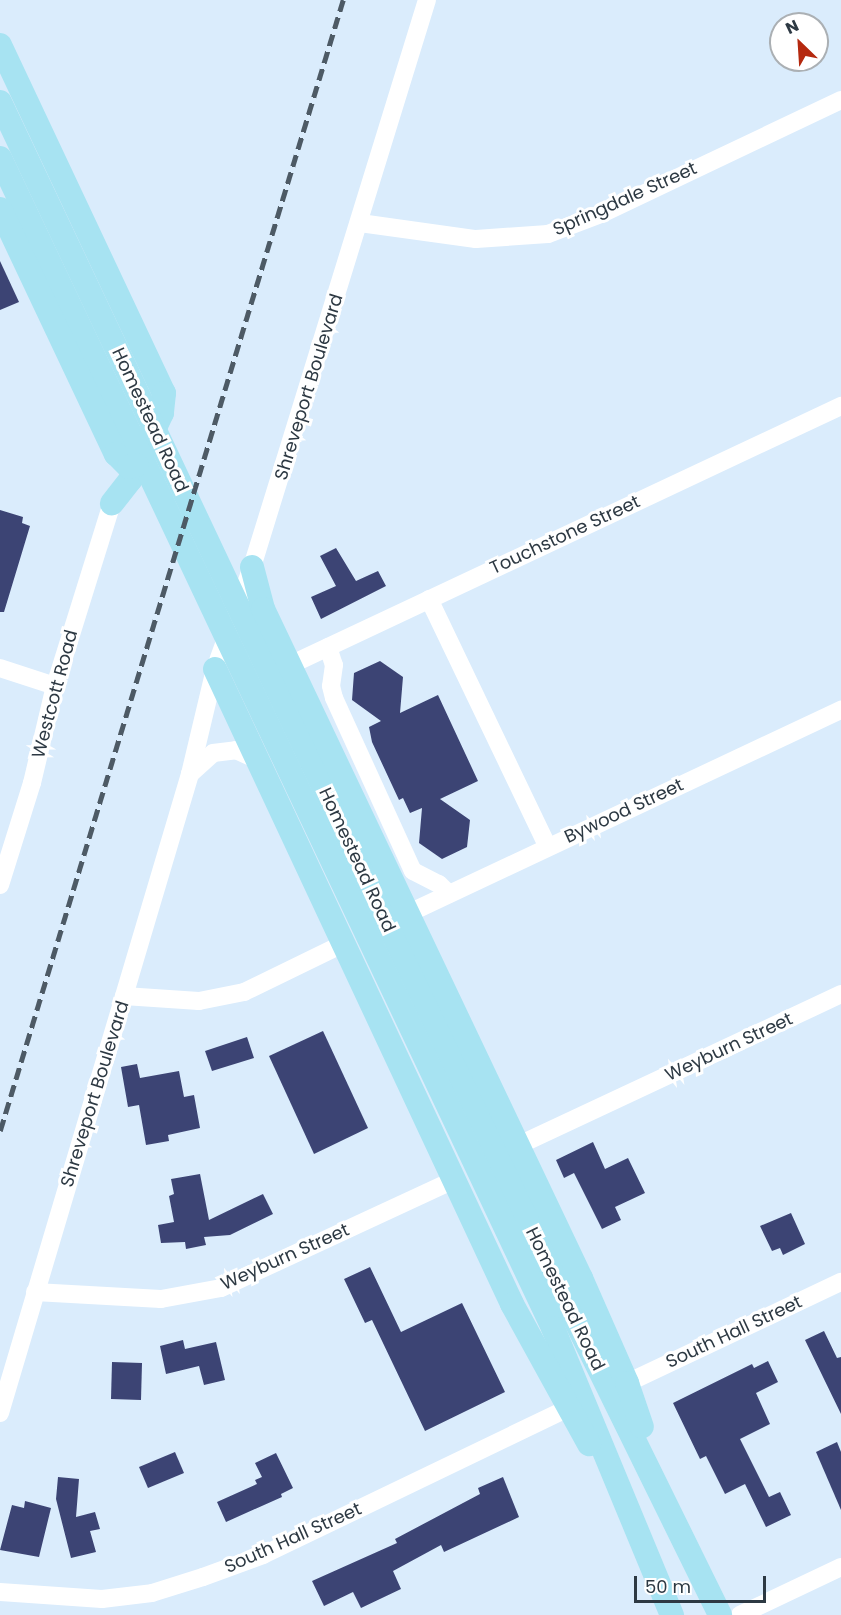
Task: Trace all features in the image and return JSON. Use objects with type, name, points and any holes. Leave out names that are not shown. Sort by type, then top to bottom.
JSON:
[{"type":"main road","points":[[0,45],[164,393],[162,413],[137,465],[112,503]]},
{"type":"main road","name":"Homestead Road","points":[[0,102],[574,1318],[720,1615]]},
{"type":"main road","name":"Homestead Road","points":[[0,158],[387,922],[672,1615]]},
{"type":"main road","points":[[0,209],[116,454],[129,467],[137,465]]},
{"type":"main road","points":[[112,503],[116,454]]},
{"type":"main road","points":[[252,567],[263,609],[290,664],[387,922],[519,1145],[627,1383],[668,1507]]},
{"type":"main road","points":[[239,603],[256,604],[263,609]]},
{"type":"main road","points":[[214,669],[454,1180],[567,1408],[634,1521]]},
{"type":"street","name":"Shreveport Boulevard","points":[[0,1413],[190,774],[214,669],[252,567],[427,0]]},
{"type":"street","name":"Springdale Street","points":[[360,223],[476,239],[548,234],[601,214],[841,100]]},
{"type":"street","name":"Touchstone Street","points":[[290,664],[841,406]]},
{"type":"street","name":"Westcott Road","points":[[0,885],[32,783],[55,686],[112,503]]},
{"type":"street","points":[[429,599],[548,847]]},
{"type":"street","points":[[328,646],[335,673],[331,686],[334,698],[413,871],[439,884],[449,894]]},
{"type":"street","points":[[0,669],[55,686]]},
{"type":"street","name":"Bywood Street","points":[[387,922],[841,710]]},
{"type":"street","points":[[190,774],[213,753],[236,750],[255,759]]},
{"type":"street","points":[[124,996],[199,1001],[244,992],[343,944]]},
{"type":"street","name":"Weyburn Street","points":[[519,1145],[841,994]]},
{"type":"street","name":"Weyburn Street","points":[[35,1292],[161,1299],[221,1288],[454,1180]]},
{"type":"street","name":"South Hall Street","points":[[627,1383],[841,1282]]},
{"type":"street","name":"South Hall Street","points":[[0,1592],[102,1599],[152,1593],[203,1577],[263,1554],[567,1408]]},
{"type":"street","points":[[740,1615],[841,1567]]},
{"type":"building","points":[[0,261],[19,302],[0,310]]},
{"type":"building","points":[[0,510],[23,517],[22,523],[30,526],[4,612],[0,612]]},
{"type":"building","points":[[336,548],[356,581],[378,571],[386,586],[321,619],[311,597],[336,586],[320,556]]},
{"type":"building","points":[[380,661],[403,677],[400,713],[438,695],[478,781],[440,799],[470,820],[467,847],[442,859],[419,843],[422,808],[410,813],[403,798],[399,800],[372,742],[369,727],[381,721],[352,700],[354,673]]},
{"type":"building","points":[[323,1031],[368,1128],[314,1154],[269,1056]]},
{"type":"building","points":[[247,1037],[254,1058],[212,1071],[205,1051]]},
{"type":"building","points":[[137,1064],[140,1078],[179,1071],[184,1097],[194,1095],[200,1128],[168,1135],[169,1141],[146,1145],[139,1105],[128,1107],[121,1067]]},
{"type":"building","points":[[593,1142],[605,1169],[628,1158],[645,1193],[615,1207],[621,1220],[602,1229],[574,1173],[564,1178],[556,1160]]},
{"type":"building","points":[[200,1174],[209,1220],[263,1194],[273,1214],[230,1235],[204,1237],[206,1245],[186,1249],[185,1242],[161,1243],[158,1225],[174,1222],[169,1196],[174,1194],[171,1179]]},
{"type":"building","points":[[791,1213],[805,1244],[783,1255],[780,1248],[772,1251],[760,1226]]},
{"type":"building","points":[[370,1267],[401,1332],[462,1303],[505,1392],[425,1431],[372,1320],[365,1323],[344,1279]]},
{"type":"building","points":[[824,1331],[837,1358],[841,1357],[841,1414],[805,1340]]},
{"type":"building","points":[[183,1340],[185,1349],[216,1342],[225,1380],[204,1385],[199,1366],[166,1374],[160,1346]]},
{"type":"building","points":[[768,1361],[778,1382],[756,1393],[770,1424],[740,1439],[769,1497],[780,1492],[791,1515],[766,1527],[745,1484],[725,1494],[706,1456],[700,1459],[673,1403],[752,1364],[754,1368]]},
{"type":"building","points":[[112,1362],[142,1363],[141,1400],[111,1399]]},
{"type":"building","points":[[837,1442],[841,1452],[841,1510],[816,1452]]},
{"type":"building","points":[[175,1452],[184,1473],[148,1488],[139,1467]]},
{"type":"building","points":[[276,1453],[293,1488],[281,1494],[282,1497],[226,1522],[217,1502],[257,1484],[255,1480],[262,1477],[255,1463]]},
{"type":"building","points":[[58,1477],[79,1479],[76,1517],[95,1512],[100,1529],[90,1531],[96,1552],[71,1558],[56,1499]]},
{"type":"building","points":[[503,1477],[519,1517],[444,1552],[441,1545],[393,1571],[401,1589],[361,1608],[353,1592],[324,1606],[312,1581],[397,1543],[395,1539],[480,1494],[478,1488]]},
{"type":"building","points":[[25,1501],[51,1508],[39,1557],[0,1550],[12,1505],[24,1508]]},
{"type":"railway","points":[[0,1131],[343,0]]}]
